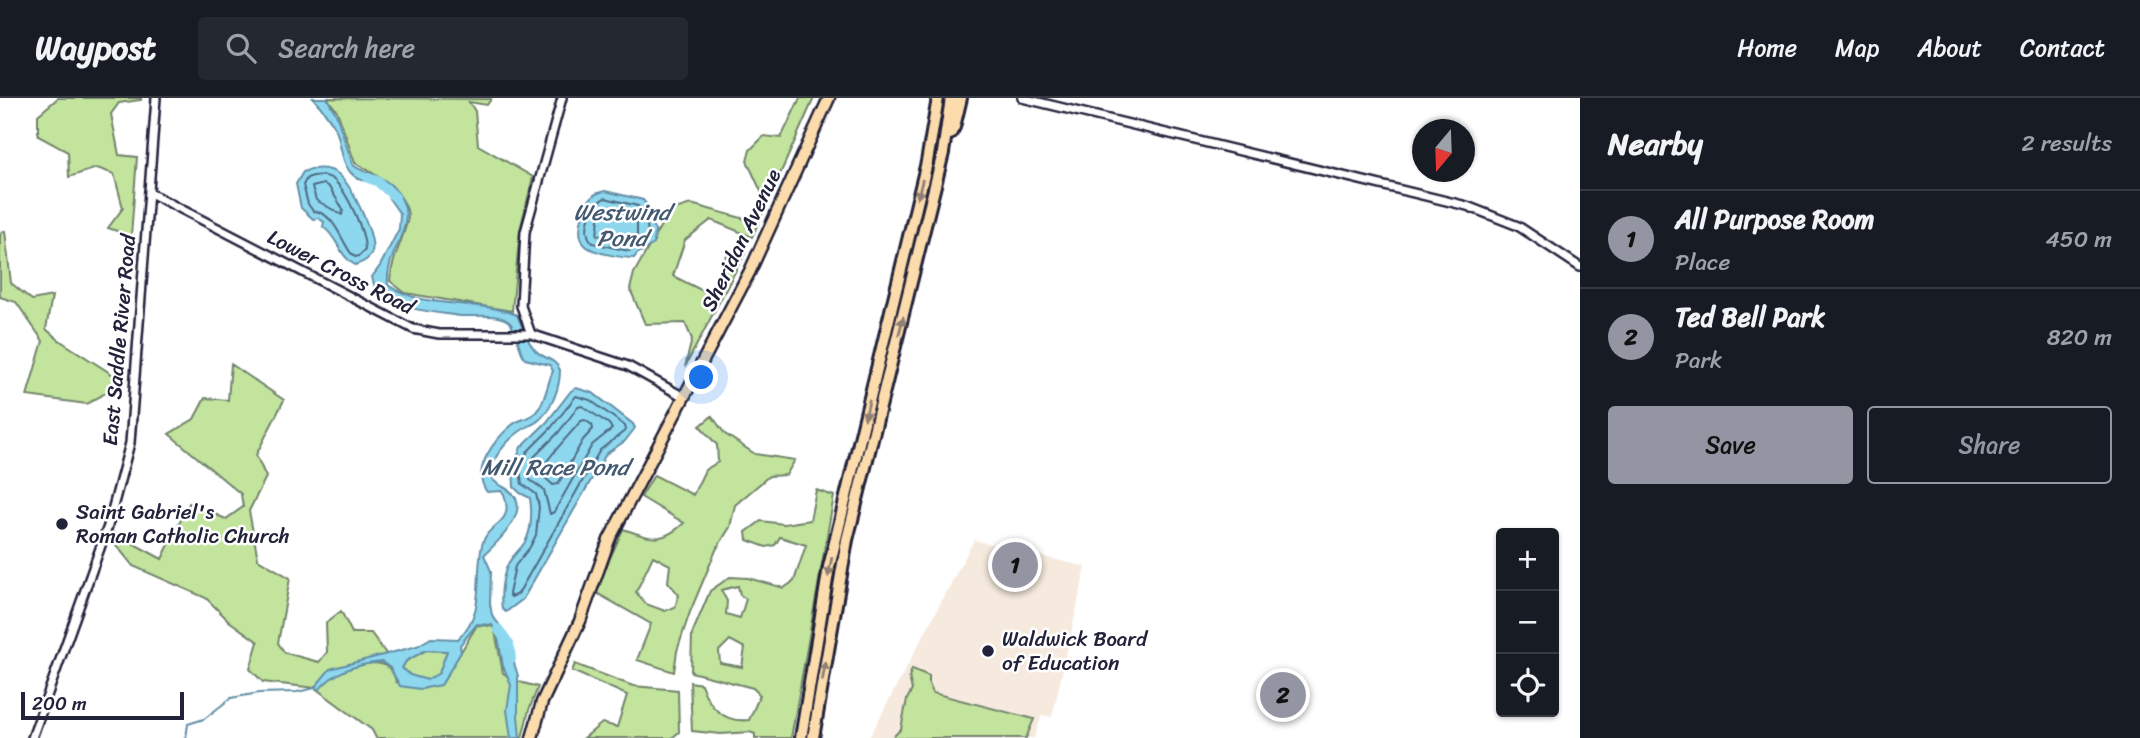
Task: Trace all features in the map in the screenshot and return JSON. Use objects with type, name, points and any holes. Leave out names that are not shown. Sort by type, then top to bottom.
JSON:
[{"type":"highway","points":[[927,162],[931,98]]},
{"type":"highway","points":[[801,738],[832,557],[927,162],[938,98]]},
{"type":"highway","points":[[813,738],[843,560],[945,142],[951,98]]},
{"type":"highway","points":[[945,142],[954,127],[961,98]]},
{"type":"main road","name":"Sheridan Avenue","points":[[532,738],[542,702],[580,621],[609,540],[750,271],[829,98]]},
{"type":"street","name":"East Saddle River Road","points":[[32,738],[108,526],[127,458],[156,98]]},
{"type":"street","points":[[529,334],[522,306],[525,232],[562,98]]},
{"type":"street","points":[[1022,98],[1467,206],[1518,226],[1580,267]]},
{"type":"street","name":"Lower Cross Road","points":[[150,193],[413,329],[439,334],[529,334],[628,366],[684,397]]},
{"type":"shaded area","points":[[974,540],[1086,567],[1052,717],[1042,715],[1034,738],[869,738]]},
{"type":"green space","points":[[58,98],[141,98],[119,103],[111,114],[119,155],[137,157],[131,236],[108,228],[123,208],[114,174],[97,168],[69,177],[68,152],[38,136],[38,115]]},
{"type":"green space","points":[[327,98],[491,99],[487,105],[469,102],[475,111],[478,145],[533,177],[520,230],[512,311],[405,293],[390,281],[408,213],[399,195],[391,187],[355,163],[337,111]]},
{"type":"green space","points":[[800,98],[814,98],[752,237],[711,220],[685,240],[673,276],[715,297],[726,256],[736,249],[745,253],[685,367],[692,339],[685,323],[645,324],[630,289],[634,273],[669,211],[691,204],[756,222],[765,200],[747,161],[750,150],[764,136],[781,138]]},
{"type":"green space","points":[[5,231],[11,283],[32,300],[52,296],[46,329],[124,382],[87,404],[27,396],[43,341],[16,302],[0,297],[0,233]]},
{"type":"green space","points":[[231,364],[284,400],[256,455],[266,477],[249,511],[258,559],[290,578],[278,643],[285,653],[319,662],[327,652],[326,623],[341,611],[352,633],[371,633],[387,655],[337,668],[335,674],[371,663],[387,667],[396,682],[441,685],[477,625],[492,626],[503,673],[516,681],[538,687],[522,738],[376,738],[372,730],[315,688],[263,682],[250,669],[258,642],[229,621],[206,598],[133,566],[112,540],[114,533],[162,559],[189,503],[226,519],[243,507],[241,494],[169,434],[194,419],[205,398],[228,400]]},
{"type":"green space","points":[[712,416],[725,434],[755,454],[795,460],[786,475],[769,476],[735,505],[730,527],[716,550],[690,612],[677,651],[674,672],[637,660],[651,624],[595,592],[623,529],[655,538],[676,530],[684,523],[641,497],[654,475],[693,495],[705,470],[718,462],[717,445],[700,426]],"holes":[[[653,556],[670,565],[668,582],[679,595],[675,607],[665,611],[646,604],[636,592]]]},
{"type":"green space","points":[[816,490],[834,496],[791,738],[755,738],[755,734],[750,732],[721,734],[692,731],[690,682],[701,684],[713,706],[732,719],[749,720],[760,695],[753,688],[691,672],[692,634],[710,591],[730,577],[748,578],[784,588],[794,581],[806,545],[780,537],[775,545],[766,547],[747,540],[746,532],[761,521],[784,524],[810,520]],"holes":[[[738,586],[740,595],[746,599],[740,618],[726,614],[727,601],[721,590]],[[730,640],[745,648],[742,667],[720,663],[719,651]]]},
{"type":"green space","points":[[426,650],[447,651],[439,674],[427,680],[411,676],[402,668],[406,661]]},
{"type":"green space","points":[[575,664],[633,686],[678,690],[679,732],[672,738],[584,738],[602,723],[617,727],[627,695],[572,671]]},
{"type":"green space","points":[[912,669],[929,676],[933,693],[1034,719],[1026,738],[892,738],[901,729],[907,699],[912,690],[909,677]]},
{"type":"green space","points":[[1280,674],[1299,680],[1282,711],[1277,713],[1272,706]]},
{"type":"water","points":[[313,98],[327,98],[336,114],[353,165],[388,182],[402,199],[406,211],[405,223],[388,271],[388,285],[418,298],[485,307],[517,315],[532,346],[560,370],[557,391],[548,410],[506,444],[496,458],[491,473],[493,480],[510,491],[517,500],[515,517],[510,526],[484,555],[491,571],[492,615],[504,631],[518,676],[520,738],[511,738],[507,710],[511,685],[503,666],[497,632],[492,625],[477,624],[460,645],[461,652],[441,685],[420,689],[400,686],[390,668],[382,662],[347,670],[325,683],[319,690],[315,687],[330,669],[417,646],[431,638],[458,639],[467,628],[476,606],[482,545],[485,537],[506,512],[504,494],[501,491],[487,492],[482,483],[483,465],[492,447],[505,431],[534,414],[539,408],[553,371],[550,365],[525,359],[512,326],[500,317],[461,316],[417,309],[395,303],[376,292],[372,277],[399,229],[400,214],[388,197],[387,187],[359,179],[348,169],[336,130]],"holes":[[[426,650],[447,651],[439,673],[427,680],[410,675],[402,668],[406,661]]]},
{"type":"water","points":[[311,169],[331,170],[349,187],[366,223],[372,244],[371,254],[363,262],[355,265],[350,261],[323,227],[324,222],[318,218],[313,219],[301,208],[296,184],[303,172]]},
{"type":"water","name":"Westwind Pond","points":[[605,191],[643,200],[657,218],[652,225],[655,230],[654,244],[634,258],[595,251],[582,241],[580,228],[586,205],[594,195]]},
{"type":"water","name":"Mill Race Pond","points":[[576,388],[593,393],[635,428],[625,441],[606,454],[523,599],[506,612],[501,604],[504,575],[510,561],[525,542],[531,520],[530,498],[514,487],[513,468],[521,447]]},
{"type":"waterway","points":[[368,178],[377,181],[395,197]]},
{"type":"waterway","points":[[498,629],[509,644],[511,659]]},
{"type":"waterway","points":[[186,738],[188,724],[204,719],[231,698],[315,688]]},
{"type":"place","name":"Saint Gabriel's Roman Catholic Church","points":[[62,524]]},
{"type":"place","name":"All Purpose Room","points":[[1015,565]]},
{"type":"place","name":"Waldwick Board of Education","points":[[988,651]]},
{"type":"place","name":"Ted Bell Park","points":[[1283,695]]}]
